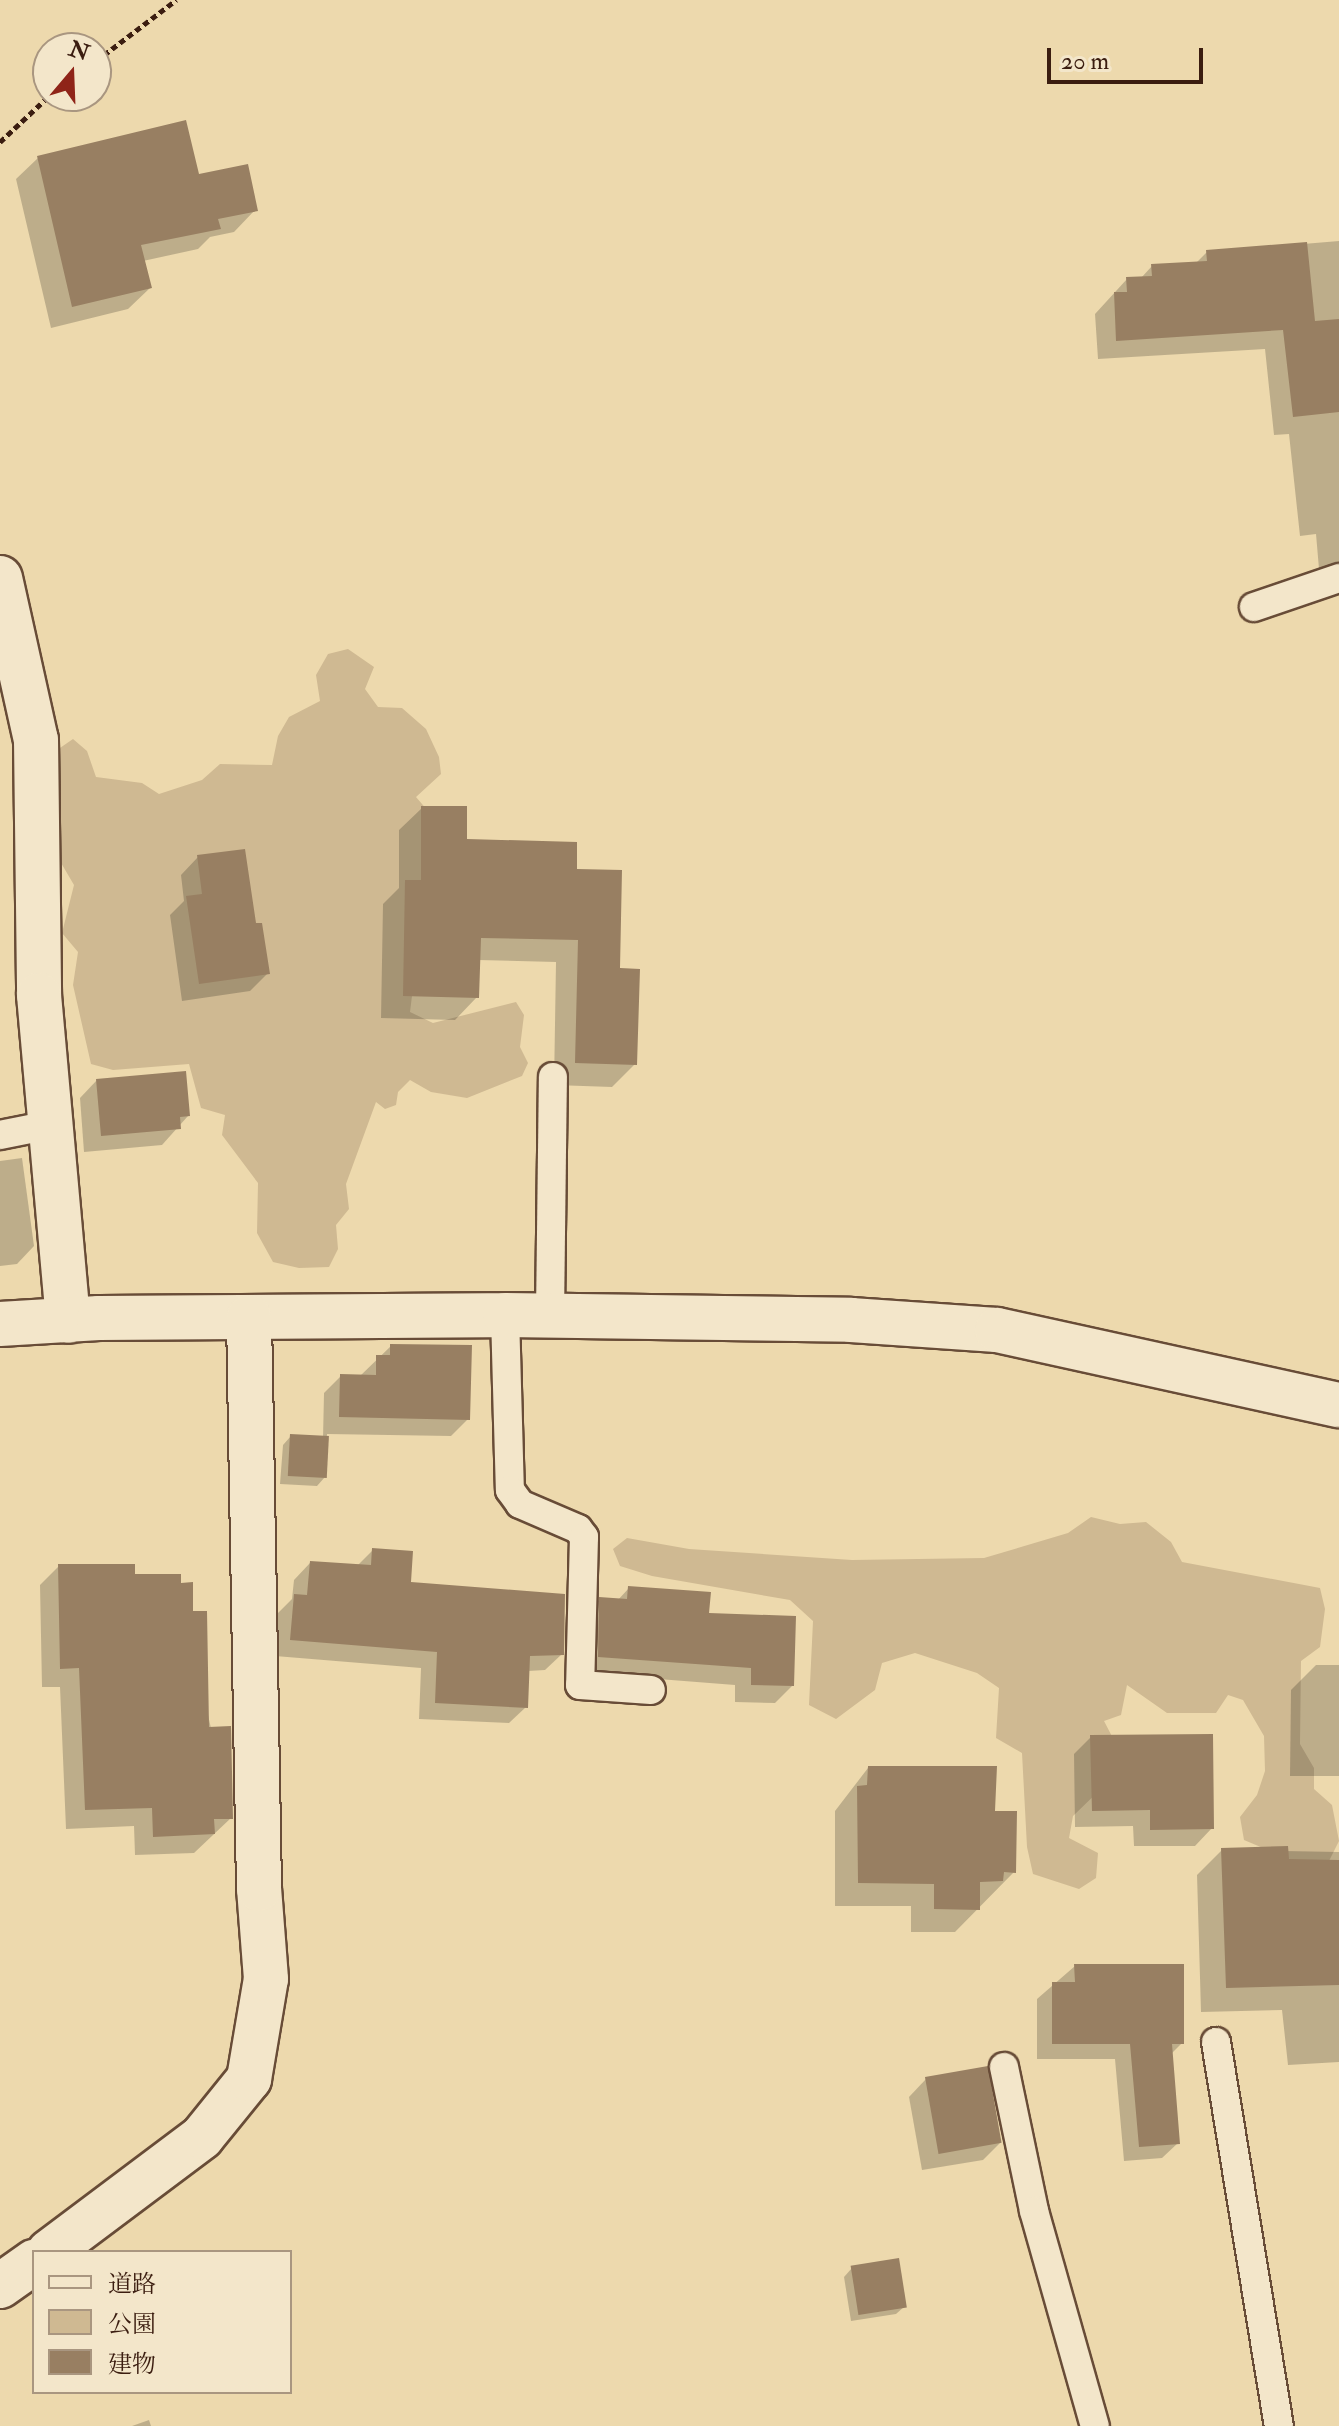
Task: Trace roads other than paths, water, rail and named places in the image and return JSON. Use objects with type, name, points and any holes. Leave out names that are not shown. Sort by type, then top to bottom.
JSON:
[{"type":"street","points":[[0,578],[36,740],[39,995],[68,1321]]},
{"type":"street","points":[[0,1324],[249,1317],[505,1315],[851,1320],[997,1330],[1339,1405]]},
{"type":"street","points":[[52,2250],[202,2137],[249,2079],[266,1979],[259,1889],[249,1317]]},
{"type":"street","points":[[0,2286],[32,2263]]},
{"type":"lane","points":[[1254,607],[1339,578]]},
{"type":"lane","points":[[550,1315],[553,1077]]},
{"type":"lane","points":[[0,1135],[50,1125]]},
{"type":"lane","points":[[505,1315],[510,1490],[520,1504],[578,1529],[584,1537],[580,1685],[651,1690]]},
{"type":"lane","points":[[1216,2042],[1279,2426]]},
{"type":"lane","points":[[1004,2067],[1034,2211],[1095,2426]]}]
